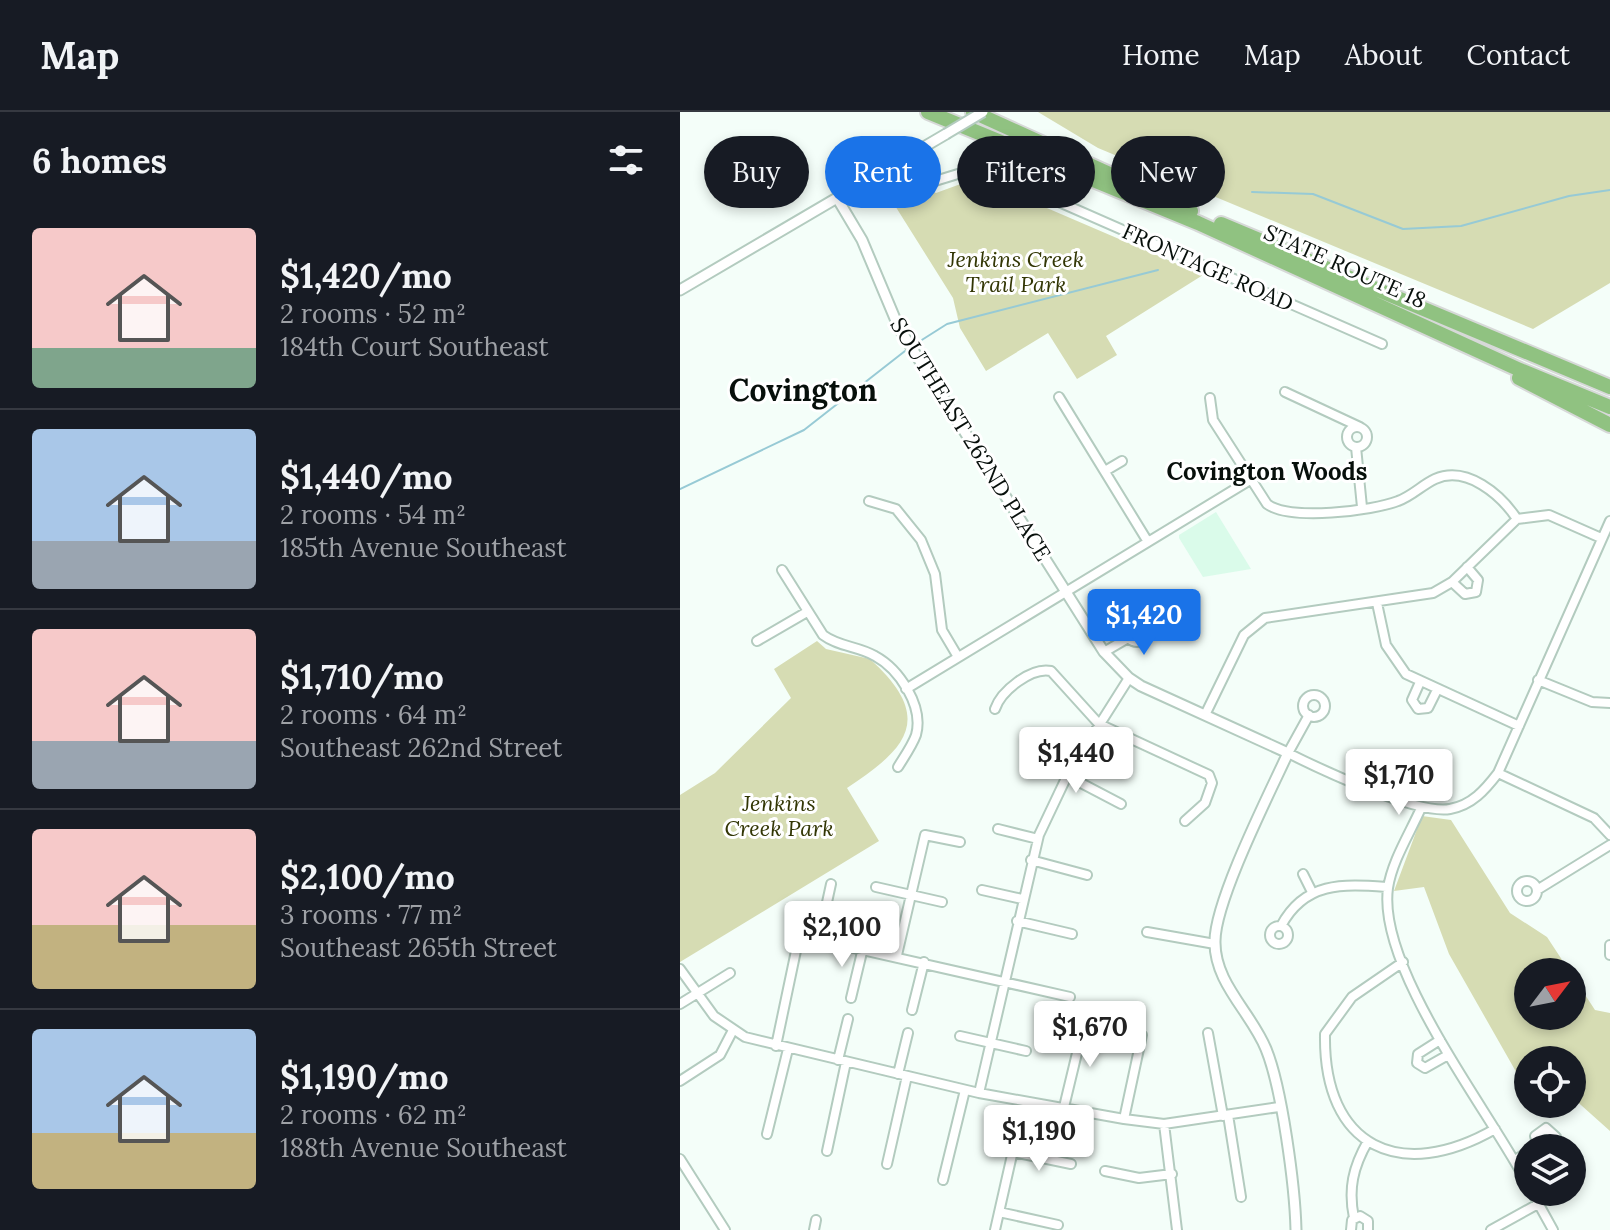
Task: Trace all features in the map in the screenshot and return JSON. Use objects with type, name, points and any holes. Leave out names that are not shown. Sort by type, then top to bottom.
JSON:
[{"type":"highway","name":"STATE ROUTE 18","points":[[928,112],[1610,384]]},
{"type":"highway","name":"STATE ROUTE 18","points":[[973,112],[1201,220]]},
{"type":"highway","name":"STATE ROUTE 18","points":[[1238,236],[1365,299],[1610,407]]},
{"type":"highway","points":[[1365,299],[1610,425]]},
{"type":"street","points":[[941,137],[983,112]]},
{"type":"street","name":"FRONTAGE ROAD","points":[[941,179],[971,170],[1009,180],[1382,344]]},
{"type":"street","points":[[680,290],[825,205]]},
{"type":"street","name":"SOUTHEAST 262ND PLACE","points":[[843,208],[862,240],[899,328],[1104,652],[1129,678]]},
{"type":"street","points":[[1285,392],[1360,427],[1368,437],[1363,446],[1356,447],[1350,444],[1347,435],[1353,427],[1360,427]]},
{"type":"street","points":[[1059,397],[1148,542]]},
{"type":"street","points":[[1210,398],[1213,420],[1267,504],[1279,513],[1308,515],[1395,502],[1433,480],[1455,476],[1497,493],[1517,519]]},
{"type":"street","points":[[1356,447],[1362,507]]},
{"type":"street","points":[[1105,471],[1122,461]]},
{"type":"street","points":[[906,689],[1250,480]]},
{"type":"street","points":[[869,501],[896,509],[921,540],[935,574],[942,630],[958,657]]},
{"type":"street","points":[[1205,715],[1244,635],[1265,618],[1433,593],[1452,582],[1517,519],[1549,515],[1601,538]]},
{"type":"street","points":[[979,1093],[1038,839],[1067,776],[1129,678],[1288,753],[1421,808],[1450,809],[1482,793],[1498,773],[1610,521]]},
{"type":"street","points":[[1452,582],[1465,594],[1476,592],[1478,580],[1467,567]]},
{"type":"street","points":[[782,570],[823,635],[833,642],[877,657],[906,689],[917,725],[898,767]]},
{"type":"street","points":[[1377,603],[1389,652],[1399,667],[1420,682],[1519,726]]},
{"type":"street","points":[[757,641],[807,612]]},
{"type":"street","points":[[1104,652],[1128,638]]},
{"type":"street","points":[[995,709],[1005,692],[1045,669],[1054,673],[1099,724],[1206,772],[1211,778],[1205,803],[1185,821]]},
{"type":"street","points":[[1538,680],[1592,702],[1610,703]]},
{"type":"street","points":[[1420,682],[1412,700],[1418,709],[1428,708],[1437,690]]},
{"type":"street","points":[[1296,1230],[1279,1107],[1267,1050],[1224,978],[1216,960],[1215,944],[1222,906],[1288,753],[1309,715]]},
{"type":"street","points":[[1035,759],[1121,804]]},
{"type":"street","points":[[1498,773],[1594,818],[1610,835]]},
{"type":"street","points":[[1421,808],[1388,887],[1388,922],[1403,962],[1440,1040],[1514,1158]]},
{"type":"street","points":[[998,829],[1038,839]]},
{"type":"street","points":[[897,955],[925,835],[960,842]]},
{"type":"street","points":[[1537,890],[1610,845]]},
{"type":"street","points":[[1031,860],[1087,875]]},
{"type":"street","points":[[1303,874],[1312,892]]},
{"type":"street","points":[[819,939],[831,884]]},
{"type":"street","points":[[1281,926],[1297,903],[1312,892],[1338,884],[1388,887]]},
{"type":"street","points":[[876,887],[942,902]]},
{"type":"street","points":[[982,890],[1022,899]]},
{"type":"street","points":[[1017,921],[1072,934]]},
{"type":"street","points":[[1147,932],[1215,944]]},
{"type":"street","points":[[776,1046],[797,946],[802,939],[819,939],[897,955],[1070,997]]},
{"type":"street","points":[[1610,945],[1610,955]]},
{"type":"street","points":[[851,998],[863,948]]},
{"type":"street","points":[[912,1010],[924,962]]},
{"type":"street","points":[[1403,962],[1352,997],[1325,1034],[1339,1113],[1368,1141],[1399,1153],[1434,1155],[1464,1147],[1495,1129]]},
{"type":"street","points":[[680,969],[696,994],[732,1032],[788,1049],[965,1090],[1164,1124],[1279,1107]]},
{"type":"street","points":[[680,1004],[730,973]]},
{"type":"street","points":[[827,1151],[848,1019]]},
{"type":"street","points":[[1064,1107],[1084,1024]]},
{"type":"street","points":[[680,1081],[720,1055],[732,1032]]},
{"type":"street","points":[[887,1164],[908,1033]]},
{"type":"street","points":[[1208,1033],[1241,1197]]},
{"type":"street","points":[[1124,1119],[1142,1035]]},
{"type":"street","points":[[960,1036],[1026,1051]]},
{"type":"street","points":[[1440,1040],[1418,1054],[1417,1063],[1428,1067],[1448,1055]]},
{"type":"street","points":[[767,1134],[788,1049]]},
{"type":"street","points":[[943,1180],[965,1090]]},
{"type":"street","points":[[995,1230],[1024,1102]]},
{"type":"street","points":[[1164,1124],[1177,1230]]},
{"type":"street","points":[[1351,1230],[1354,1218],[1351,1202],[1354,1169],[1368,1141]]},
{"type":"street","points":[[1013,1152],[1071,1164]]},
{"type":"street","points":[[680,1159],[725,1230]]},
{"type":"street","points":[[1105,1171],[1139,1178],[1172,1174]]},
{"type":"street","points":[[1491,1230],[1534,1206]]},
{"type":"street","points":[[1539,1206],[1553,1230]]},
{"type":"street","points":[[999,1212],[1058,1225]]},
{"type":"street","points":[[1354,1218],[1366,1219],[1368,1230]]},
{"type":"street","points":[[814,1230],[816,1220]]},
{"type":"shaded area","points":[[1216,512],[1251,569],[1203,577],[1179,538],[1179,535]]},
{"type":"green space","points":[[1038,112],[1610,112],[1610,283],[1533,329],[1225,201],[1225,136],[1111,136],[1111,153],[1095,146],[1095,136],[1078,136]]},
{"type":"green space","name":"Jenkins Creek Trail Park","points":[[957,185],[957,208],[1047,208],[1203,275],[1106,336],[1117,355],[1077,379],[1048,333],[986,371],[960,328],[953,298],[896,208],[941,208],[941,191]]},
{"type":"green space","name":"Jenkins Creek Park","points":[[817,641],[826,649],[870,659],[902,698],[907,715],[906,731],[898,745],[847,788],[879,841],[680,962],[680,795],[715,773],[791,698],[774,669]]},
{"type":"green space","points":[[1422,816],[1451,820],[1510,913],[1547,937],[1561,958],[1514,958],[1514,1030],[1586,1030],[1586,996],[1595,1010],[1610,1013],[1610,1131],[1586,1110],[1586,1046],[1514,1046],[1514,1068],[1449,954],[1424,887],[1394,891]]},
{"type":"waterway","points":[[1252,192],[1313,194],[1403,229],[1461,226],[1569,196],[1610,190]]},
{"type":"waterway","points":[[917,343],[947,324],[1158,270]]},
{"type":"waterway","points":[[680,489],[804,430],[905,351]]},
{"type":"district","name":"Covington","points":[[803,390]]},
{"type":"district","name":"Covington Woods","points":[[1267,471]]}]
